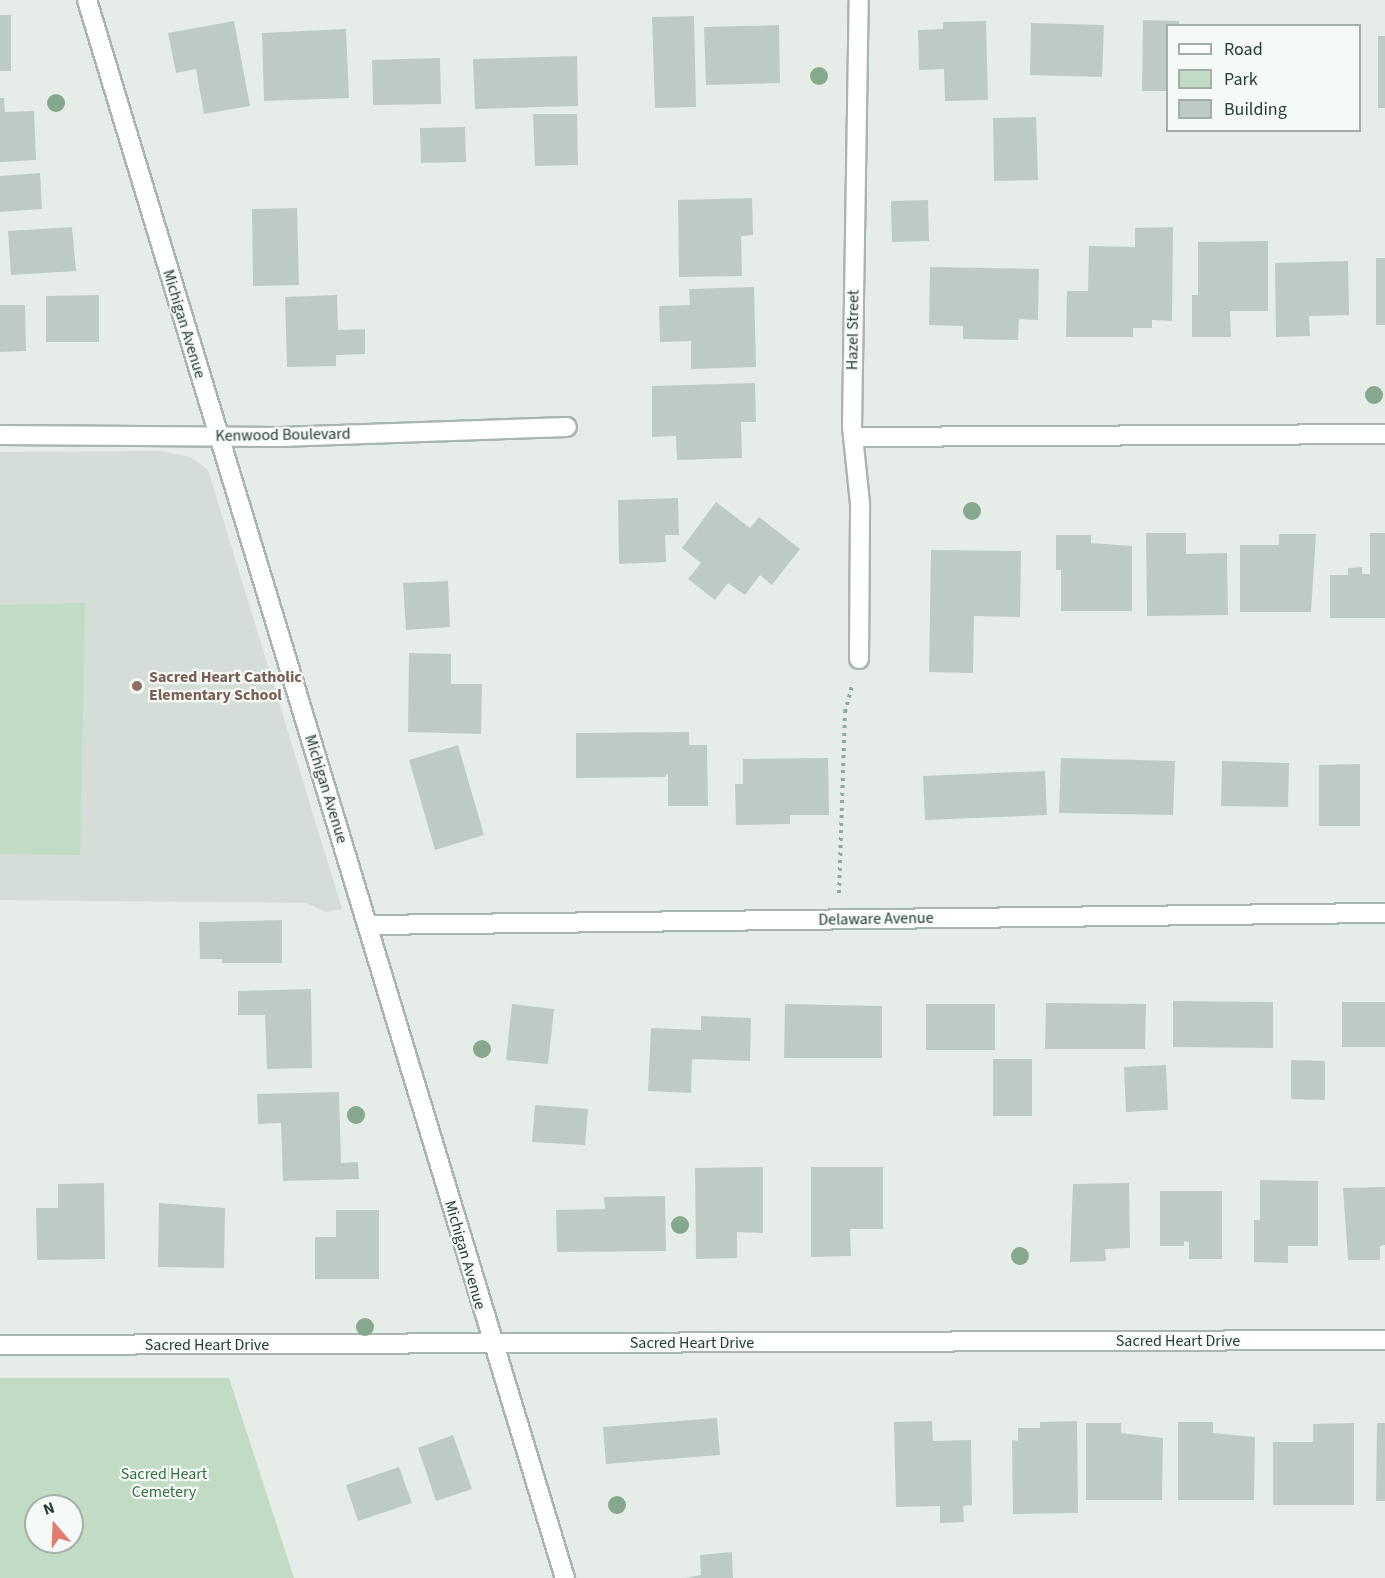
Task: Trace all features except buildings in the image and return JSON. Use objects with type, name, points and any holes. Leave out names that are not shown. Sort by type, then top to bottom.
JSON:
[{"type":"street","name":"Michigan Avenue","points":[[87,0],[368,925],[492,1344],[565,1578]]},
{"type":"street","name":"Hazel Street","points":[[859,0],[853,436],[860,503],[859,659]]},
{"type":"street","name":"Kenwood Boulevard","points":[[0,435],[218,436],[567,427]]},
{"type":"street","points":[[853,436],[1385,434]]},
{"type":"street","name":"Delaware Avenue","points":[[368,925],[1385,913]]},
{"type":"street","name":"Sacred Heart Drive","points":[[0,1345],[1385,1340]]},
{"type":"path","points":[[837,919],[845,712],[859,659]]},
{"type":"shaded area","name":"Sacred Heart Catholic Elementary School","points":[[160,451],[191,457],[208,470],[342,909],[326,912],[306,903],[0,900],[0,452]]},
{"type":"green space","points":[[85,603],[80,855],[0,854],[0,605]]},
{"type":"green space","name":"Sacred Heart Cemetery","points":[[0,1378],[229,1378],[294,1578],[0,1578]]},
{"type":"place","name":"Sacred Heart Catholic Elementary School","points":[[137,686]]}]
